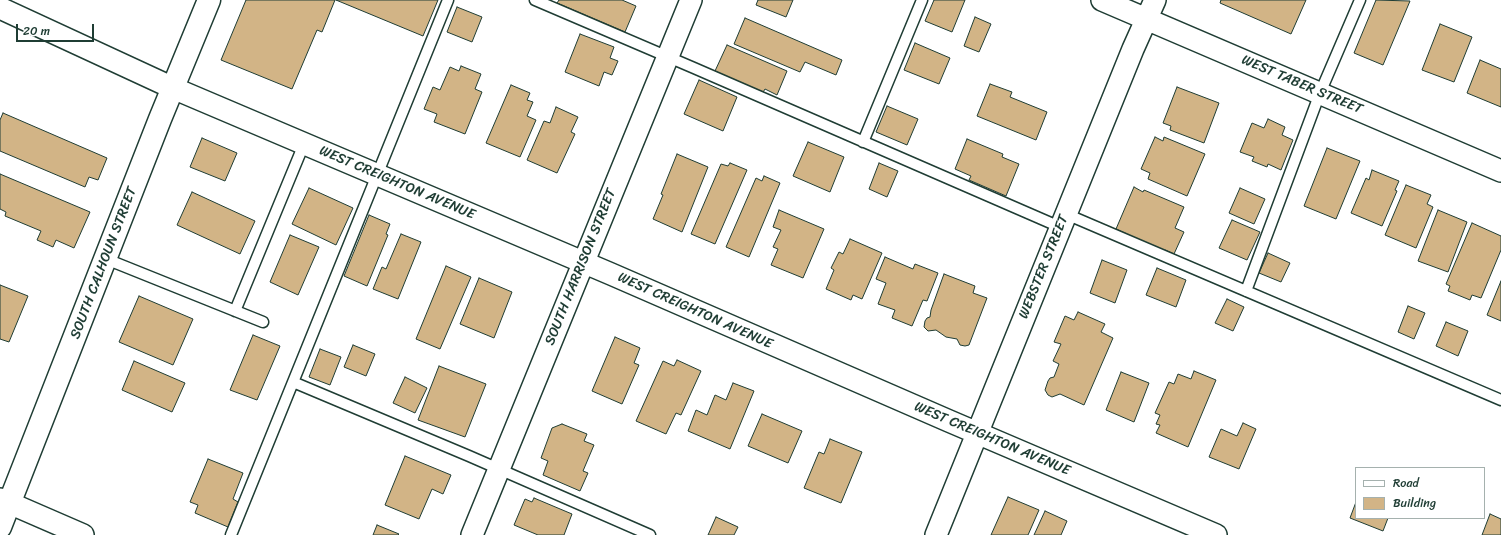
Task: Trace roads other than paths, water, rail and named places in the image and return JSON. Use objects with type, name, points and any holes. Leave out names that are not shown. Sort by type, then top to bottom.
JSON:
[{"type":"street","name":"SOUTH CALHOUN STREET","points":[[0,527],[5,501],[106,259],[209,0]]},
{"type":"street","name":"SOUTH HARRISON STREET","points":[[472,535],[691,0]]},
{"type":"street","name":"WEST TABER STREET","points":[[1102,0],[1151,9],[1320,93],[1501,171]]},
{"type":"street","name":"WEST CREIGHTON AVENUE","points":[[0,8],[173,88],[583,262],[1216,535]]},
{"type":"street","name":"WEBSTER STREET","points":[[936,535],[1063,221],[1151,9]]},
{"type":"street","points":[[5,501],[84,535]]},
{"type":"lane","points":[[231,535],[448,0]]},
{"type":"lane","points":[[535,0],[668,56],[864,142],[1063,221],[1246,290],[1501,400]]},
{"type":"lane","points":[[864,142],[922,0]]},
{"type":"lane","points":[[1246,290],[1320,93],[1360,0]]},
{"type":"lane","points":[[234,311],[304,144]]},
{"type":"lane","points":[[106,259],[263,322]]},
{"type":"lane","points":[[292,382],[650,535]]}]
